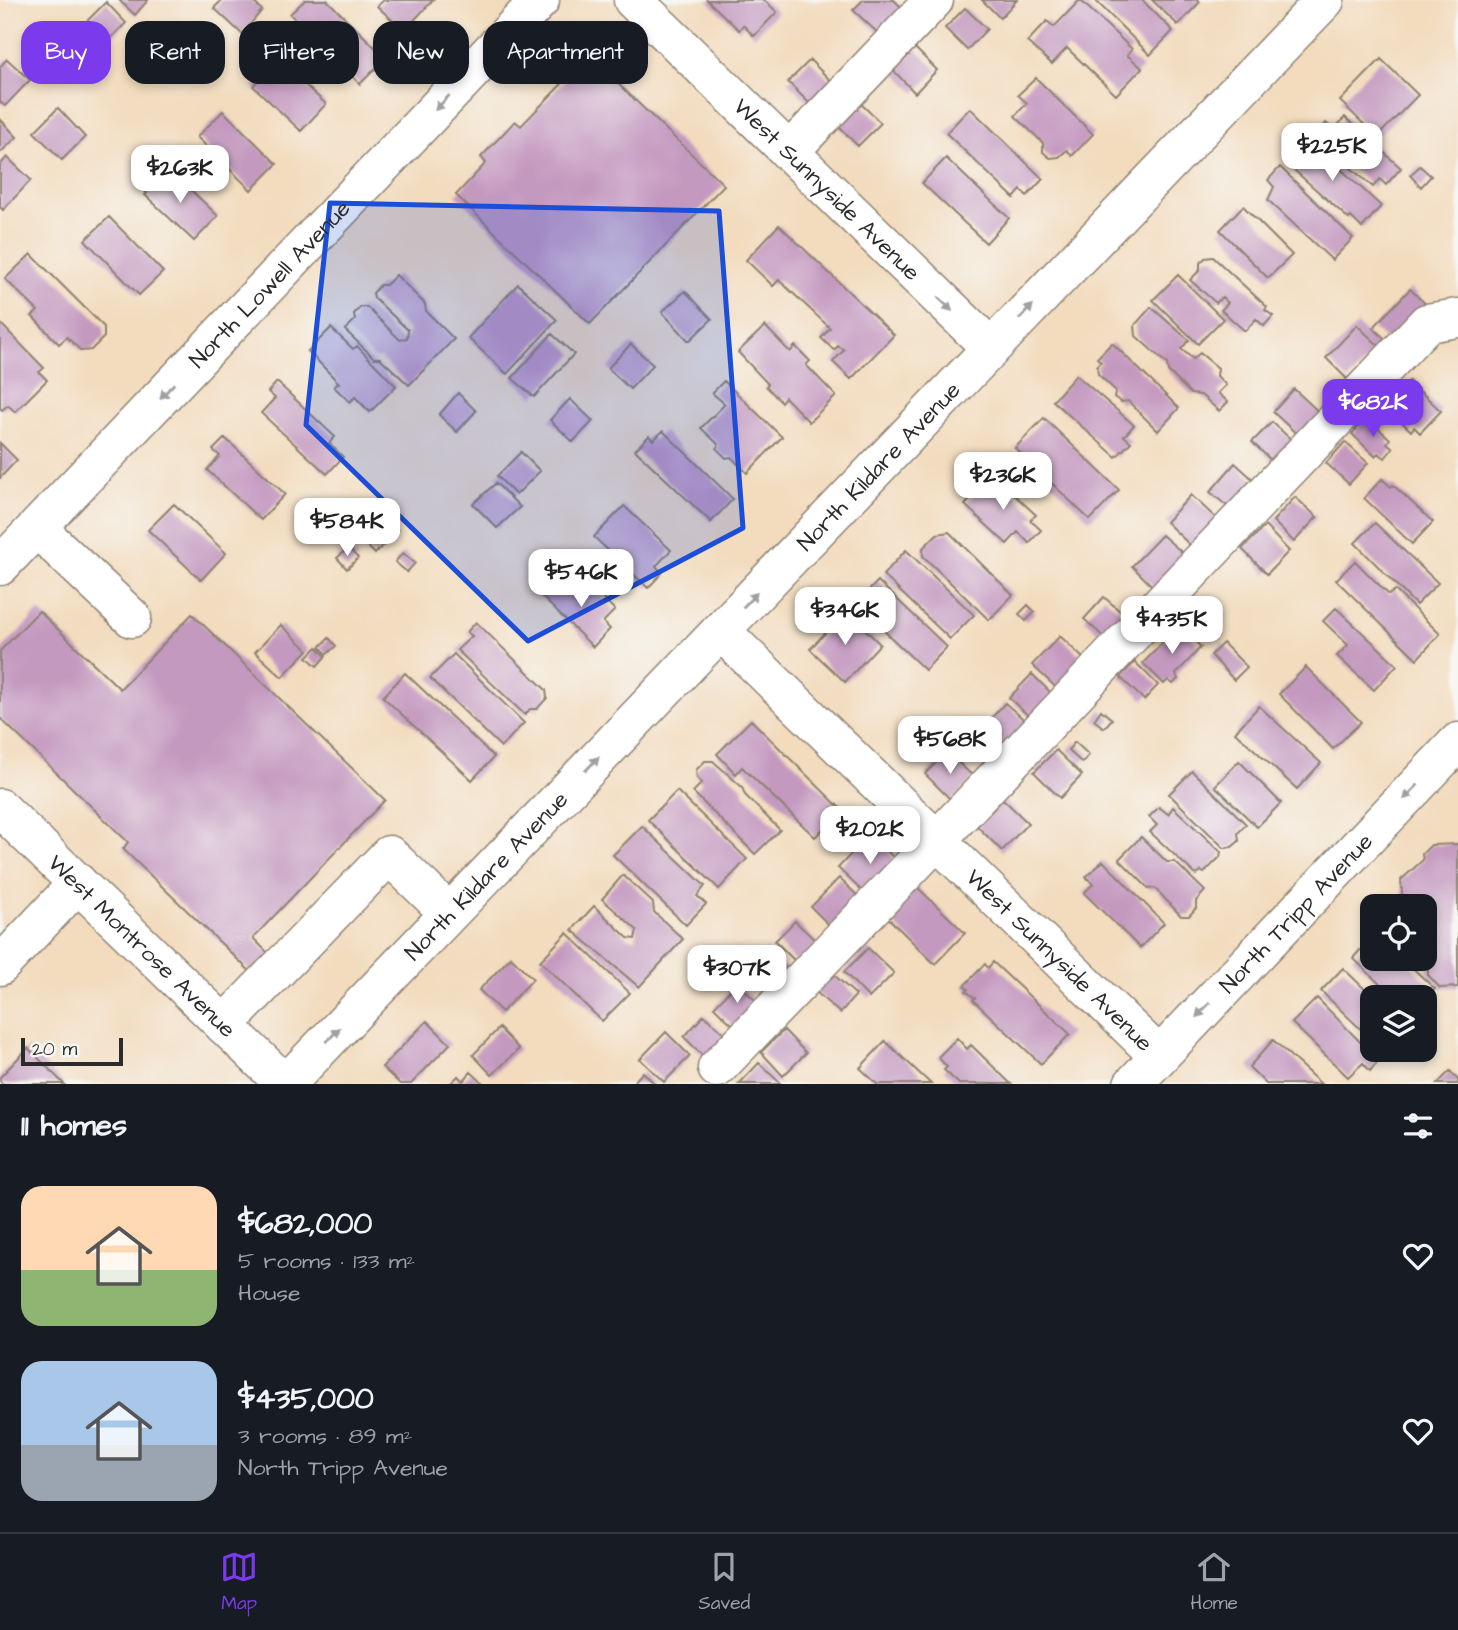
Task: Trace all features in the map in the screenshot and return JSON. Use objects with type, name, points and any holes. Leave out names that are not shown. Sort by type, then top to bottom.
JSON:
[{"type":"street","name":"North Lowell Avenue","points":[[0,566],[540,0]]},
{"type":"street","name":"West Sunnyside Avenue","points":[[633,0],[991,348]]},
{"type":"street","points":[[789,152],[934,0]]},
{"type":"street","name":"North Kildare Avenue","points":[[285,1084],[1325,0]]},
{"type":"street","points":[[718,1068],[1427,323],[1458,318]]},
{"type":"street","points":[[37,528],[132,618]]},
{"type":"street","name":"West Sunnyside Avenue","points":[[720,631],[1160,1056]]},
{"type":"street","name":"North Tripp Avenue","points":[[1133,1084],[1458,743]]},
{"type":"street","name":"West Montrose Avenue","points":[[0,808],[285,1084]]},
{"type":"street","points":[[224,1025],[389,855],[449,913]]},
{"type":"street","points":[[0,966],[78,883]]},
{"type":"highlighted area","points":[[330,203],[719,211],[743,528],[528,641],[306,425]]},
{"type":"building","points":[[119,0],[148,0],[135,15]]},
{"type":"building","points":[[222,0],[251,0],[262,10],[253,21],[239,21],[239,31],[214,8]]},
{"type":"building","points":[[305,0],[327,0],[348,21],[297,21],[290,14]]},
{"type":"building","points":[[384,0],[433,0],[413,21],[393,21],[377,6]]},
{"type":"building","points":[[707,0],[764,0],[777,12],[754,36],[743,25],[739,30]]},
{"type":"building","points":[[863,0],[894,0],[902,8],[878,33],[853,10]]},
{"type":"building","points":[[982,0],[1017,0],[1000,18]]},
{"type":"building","points":[[1080,0],[1132,49],[1127,55],[1142,68],[1116,95],[1067,48],[1052,64],[1027,42],[1047,21],[1054,27]]},
{"type":"building","points":[[1095,0],[1142,0],[1173,31],[1150,55]]},
{"type":"building","points":[[1152,0],[1198,0],[1200,2],[1178,25]]},
{"type":"building","points":[[106,2],[125,24],[111,38],[111,21],[87,21]]},
{"type":"building","points":[[965,8],[987,29],[967,50],[945,28]]},
{"type":"building","points":[[359,31],[373,45],[373,71],[360,84]]},
{"type":"building","points":[[915,48],[937,70],[915,93],[893,70]]},
{"type":"building","points":[[7,59],[21,72],[21,84],[26,84],[5,106],[0,102],[0,67]]},
{"type":"building","points":[[1381,59],[1418,95],[1377,137],[1340,101]]},
{"type":"building","points":[[810,60],[831,81],[809,103],[788,82]]},
{"type":"building","points":[[1036,78],[1093,134],[1072,156],[1067,150],[1059,157],[1050,158],[1043,152],[1043,143],[1015,116],[1027,103],[1018,95]]},
{"type":"building","points":[[304,84],[326,104],[301,131],[253,86]]},
{"type":"building","points":[[562,84],[618,84],[724,185],[590,324],[456,195],[486,163],[481,157],[515,121],[521,126]]},
{"type":"building","points":[[860,103],[881,123],[858,146],[837,125]]},
{"type":"building","points":[[58,108],[85,137],[62,160],[34,132]]},
{"type":"building","points":[[970,108],[1043,179],[1027,196],[1021,190],[1014,198],[946,133]]},
{"type":"building","points":[[223,111],[277,164],[251,190],[197,137]]},
{"type":"building","points":[[1345,117],[1401,168],[1386,185],[1380,179],[1373,187],[1315,137],[1326,123],[1334,130]]},
{"type":"building","points":[[0,119],[17,137],[0,153]]},
{"type":"building","points":[[1306,137],[1381,206],[1362,228],[1284,161]]},
{"type":"building","points":[[7,157],[31,180],[3,210],[0,207],[0,165]]},
{"type":"building","points":[[946,158],[1009,218],[986,243],[922,183]]},
{"type":"building","points":[[1420,166],[1431,176],[1421,187],[1410,175]]},
{"type":"building","points":[[1280,167],[1353,238],[1332,260],[1268,200],[1274,187],[1268,180]]},
{"type":"building","points":[[170,170],[218,216],[194,241],[145,195],[147,193],[143,189],[154,177],[159,182]]},
{"type":"building","points":[[1243,206],[1292,255],[1268,278],[1220,230]]},
{"type":"building","points":[[109,217],[163,272],[139,295],[85,240]]},
{"type":"building","points":[[779,225],[894,335],[851,379],[833,362],[844,350],[838,346],[834,350],[821,338],[830,328],[779,280],[773,286],[746,260]]},
{"type":"building","points":[[31,254],[104,327],[104,337],[91,350],[81,351],[67,337],[59,344],[32,316],[38,311],[5,279]]},
{"type":"building","points":[[1213,257],[1267,307],[1265,310],[1273,316],[1264,326],[1256,319],[1245,331],[1221,310],[1228,303],[1222,297],[1216,303],[1190,280],[1200,270],[1200,263],[1205,258]]},
{"type":"building","points":[[396,275],[454,339],[409,385],[380,358],[374,358],[345,330],[355,320],[354,314],[360,307],[367,307],[400,340],[407,338],[408,330],[374,298],[373,293]]},
{"type":"building","points":[[1178,275],[1223,319],[1198,344],[1153,300]]},
{"type":"building","points":[[518,284],[557,320],[507,374],[468,338]]},
{"type":"building","points":[[1410,289],[1433,311],[1396,349],[1373,328]]},
{"type":"building","points":[[685,291],[712,319],[689,341],[662,312]]},
{"type":"building","points":[[1151,307],[1189,340],[1181,349],[1193,359],[1200,353],[1218,368],[1217,376],[1226,385],[1218,393],[1228,402],[1219,411],[1201,395],[1191,394],[1168,371],[1167,364],[1136,336],[1135,325]]},
{"type":"building","points":[[0,323],[44,368],[39,372],[47,380],[15,412],[8,405],[2,410],[0,408]]},
{"type":"building","points":[[1357,325],[1380,347],[1348,380],[1326,358]]},
{"type":"building","points":[[765,326],[790,352],[795,346],[810,361],[806,365],[836,396],[809,422],[785,397],[781,402],[738,352]]},
{"type":"building","points":[[331,328],[353,349],[357,346],[396,386],[370,412],[355,397],[350,402],[334,387],[339,383],[308,351]]},
{"type":"building","points":[[552,334],[574,354],[534,397],[512,378]]},
{"type":"building","points":[[1112,343],[1179,408],[1158,431],[1128,401],[1121,402],[1114,397],[1116,391],[1098,374],[1097,366],[1101,362],[1097,358]]},
{"type":"building","points":[[631,344],[653,365],[630,389],[608,368]]},
{"type":"building","points":[[1076,375],[1134,425],[1124,436],[1131,442],[1116,457],[1053,401]]},
{"type":"building","points":[[724,381],[782,437],[747,473],[731,457],[726,458],[717,449],[718,444],[701,428],[725,404],[712,393]]},
{"type":"building","points":[[1409,381],[1441,411],[1420,433],[1414,427],[1411,431],[1385,406]]},
{"type":"building","points":[[277,382],[335,437],[329,443],[343,457],[327,474],[261,413],[275,398],[268,392]]},
{"type":"building","points":[[1294,389],[1321,414],[1300,437],[1273,412]]},
{"type":"building","points":[[458,393],[476,411],[457,432],[439,415]]},
{"type":"building","points":[[570,399],[593,421],[573,442],[550,420]]},
{"type":"building","points":[[1044,418],[1119,490],[1090,520],[1015,448]]},
{"type":"building","points":[[1367,418],[1390,439],[1387,443],[1393,448],[1385,458],[1378,453],[1375,456],[1352,434]]},
{"type":"building","points":[[1272,422],[1296,444],[1276,465],[1252,442]]},
{"type":"building","points":[[663,431],[733,499],[711,522],[635,450],[649,436],[653,440]]},
{"type":"building","points":[[225,438],[285,494],[261,520],[207,470],[220,456],[213,450]]},
{"type":"building","points":[[1345,442],[1368,463],[1349,484],[1326,463]]},
{"type":"building","points":[[0,443],[17,460],[0,478]]},
{"type":"building","points":[[521,452],[540,471],[516,495],[497,476]]},
{"type":"building","points":[[1235,463],[1258,484],[1233,511],[1210,492]]},
{"type":"building","points":[[993,475],[1036,515],[1030,520],[1041,530],[1029,543],[1018,532],[1007,544],[965,505]]},
{"type":"building","points":[[1382,479],[1391,487],[1393,485],[1433,522],[1412,544],[1364,498]]},
{"type":"building","points":[[496,483],[520,507],[497,528],[473,504]]},
{"type":"building","points":[[1191,495],[1218,520],[1192,547],[1166,522]]},
{"type":"building","points":[[1295,497],[1317,517],[1294,542],[1273,521]]},
{"type":"building","points":[[174,504],[226,553],[201,580],[148,530]]},
{"type":"building","points":[[624,506],[671,550],[656,566],[662,573],[648,588],[594,537]]},
{"type":"building","points":[[375,507],[398,530],[375,554],[352,530]]},
{"type":"building","points":[[1375,523],[1438,583],[1416,605],[1355,543]]},
{"type":"building","points":[[1265,526],[1289,551],[1267,574],[1242,549]]},
{"type":"building","points":[[949,532],[1013,595],[989,620],[923,556],[923,548],[937,534]]},
{"type":"building","points":[[1162,535],[1185,555],[1154,588],[1132,566]]},
{"type":"building","points":[[348,548],[358,558],[347,569],[337,558]]},
{"type":"building","points":[[906,550],[974,615],[950,639],[883,575]]},
{"type":"building","points":[[403,553],[415,563],[407,572],[395,562]]},
{"type":"building","points":[[1355,561],[1389,595],[1395,590],[1440,634],[1417,659],[1336,580]]},
{"type":"building","points":[[582,578],[615,610],[603,622],[610,629],[593,647],[540,595],[553,581],[566,594]]},
{"type":"building","points":[[878,581],[947,647],[925,670],[856,604]]},
{"type":"building","points":[[1104,597],[1130,620],[1109,642],[1084,619]]},
{"type":"building","points":[[1028,605],[1035,612],[1026,621],[1019,614]]},
{"type":"building","points":[[1336,608],[1397,665],[1374,690],[1337,656],[1348,645],[1323,621]]},
{"type":"building","points":[[39,611],[120,689],[192,614],[385,800],[253,938],[276,961],[258,979],[123,849],[128,842],[0,718],[0,651]]},
{"type":"building","points":[[846,611],[880,644],[845,682],[810,649]]},
{"type":"building","points":[[476,622],[546,690],[547,698],[537,709],[530,709],[525,715],[457,650],[472,636],[467,632]]},
{"type":"building","points":[[281,625],[308,650],[282,677],[255,652]]},
{"type":"building","points":[[1179,626],[1201,647],[1176,674],[1178,679],[1173,684],[1168,680],[1164,684],[1143,663]]},
{"type":"building","points":[[1060,636],[1089,664],[1062,693],[1032,665]]},
{"type":"building","points":[[329,638],[336,646],[327,654],[320,647]]},
{"type":"building","points":[[1223,643],[1247,667],[1234,680],[1211,655]]},
{"type":"building","points":[[317,647],[326,656],[317,666],[307,657]]},
{"type":"building","points":[[454,654],[524,723],[501,747],[430,678]]},
{"type":"building","points":[[1135,662],[1158,685],[1144,700],[1120,677]]},
{"type":"building","points":[[1306,667],[1361,722],[1333,749],[1279,694]]},
{"type":"building","points":[[405,673],[494,757],[472,780],[383,697]]},
{"type":"building","points":[[1032,674],[1055,697],[1033,720],[1009,698]]},
{"type":"building","points":[[1005,703],[1028,723],[1005,746],[984,726]]},
{"type":"building","points":[[1259,706],[1321,763],[1297,789],[1235,732]]},
{"type":"building","points":[[1101,710],[1112,719],[1104,728],[1094,720]]},
{"type":"building","points":[[751,720],[842,810],[815,837],[742,767],[736,774],[717,754]]},
{"type":"building","points":[[1075,742],[1089,755],[1082,763],[1068,750]]},
{"type":"building","points":[[1056,750],[1082,775],[1060,798],[1034,772]]},
{"type":"building","points":[[947,752],[974,777],[952,801],[925,774]]},
{"type":"building","points":[[705,761],[713,761],[742,787],[745,795],[780,830],[755,854],[693,792],[702,783],[697,778],[696,770]]},
{"type":"building","points":[[1239,761],[1281,803],[1257,827],[1215,786]]},
{"type":"building","points":[[1192,771],[1246,824],[1238,833],[1239,841],[1232,847],[1224,848],[1169,794]]},
{"type":"building","points":[[677,791],[747,859],[719,889],[648,820]]},
{"type":"building","points":[[1003,799],[1028,823],[1002,851],[977,826]]},
{"type":"building","points":[[1159,807],[1168,814],[1173,807],[1221,852],[1220,857],[1204,873],[1201,871],[1196,875],[1150,832],[1157,825],[1149,817]]},
{"type":"building","points":[[642,826],[705,886],[697,896],[706,904],[686,925],[613,855]]},
{"type":"building","points":[[870,834],[901,865],[869,898],[838,868]]},
{"type":"building","points":[[1141,837],[1167,862],[1175,862],[1205,891],[1196,901],[1196,908],[1189,916],[1181,916],[1155,888],[1149,889],[1119,859]]},
{"type":"building","points":[[1458,844],[1458,987],[1440,988],[1428,975],[1428,971],[1437,971],[1437,894],[1402,894],[1401,880],[1423,860],[1422,854],[1431,845]]},
{"type":"building","points":[[1103,861],[1164,923],[1140,948],[1084,893],[1093,884],[1086,877]]},
{"type":"building","points":[[623,875],[653,903],[654,912],[683,939],[639,987],[572,930],[594,906],[628,938],[635,939],[637,930],[602,899]]},
{"type":"building","points":[[839,878],[862,900],[833,929],[811,907]]},
{"type":"building","points":[[914,884],[965,933],[935,964],[884,914]]},
{"type":"building","points":[[795,921],[818,943],[798,964],[775,941]]},
{"type":"building","points":[[567,933],[630,993],[602,1021],[540,961]]},
{"type":"building","points":[[868,948],[894,973],[869,998],[844,972]]},
{"type":"building","points":[[766,950],[790,972],[770,994],[746,972]]},
{"type":"building","points":[[1360,950],[1360,965],[1353,958]]},
{"type":"building","points":[[511,957],[533,979],[502,1012],[479,990]]},
{"type":"building","points":[[993,962],[1070,1034],[1041,1064],[966,991],[968,989],[964,986],[985,964],[988,968]]},
{"type":"building","points":[[1343,968],[1361,985],[1360,1028],[1321,991]]},
{"type":"building","points":[[1366,971],[1416,971],[1431,985],[1381,985]]},
{"type":"building","points":[[833,974],[856,995],[840,1013],[816,992]]},
{"type":"building","points":[[737,983],[759,1004],[736,1028],[714,1007]]},
{"type":"building","points":[[1317,998],[1360,1042],[1360,1062],[1378,1062],[1370,1071],[1363,1063],[1348,1077],[1292,1023]]},
{"type":"building","points":[[704,1015],[728,1037],[707,1060],[684,1037]]},
{"type":"building","points":[[427,1021],[450,1044],[411,1084],[400,1084],[382,1067]]},
{"type":"building","points":[[499,1028],[519,1049],[492,1075],[473,1055]]},
{"type":"building","points":[[784,1030],[806,1053],[783,1076],[761,1052]]},
{"type":"building","points":[[666,1032],[690,1056],[664,1082],[640,1059]]},
{"type":"building","points":[[957,1038],[967,1049],[971,1045],[1011,1084],[959,1084],[944,1070],[947,1067],[938,1057]]},
{"type":"building","points":[[1273,1040],[1321,1084],[1266,1084],[1249,1067]]},
{"type":"building","points":[[885,1041],[931,1084],[877,1084],[860,1068]]},
{"type":"building","points":[[28,1048],[64,1084],[3,1084],[0,1081],[0,1077]]},
{"type":"building","points":[[759,1063],[781,1084],[739,1084]]},
{"type":"building","points":[[1450,1071],[1458,1084],[1437,1084]]},
{"type":"building","points":[[471,1072],[484,1084],[450,1084],[458,1076],[463,1081]]},
{"type":"building","points":[[643,1072],[655,1084],[632,1084]]}]
